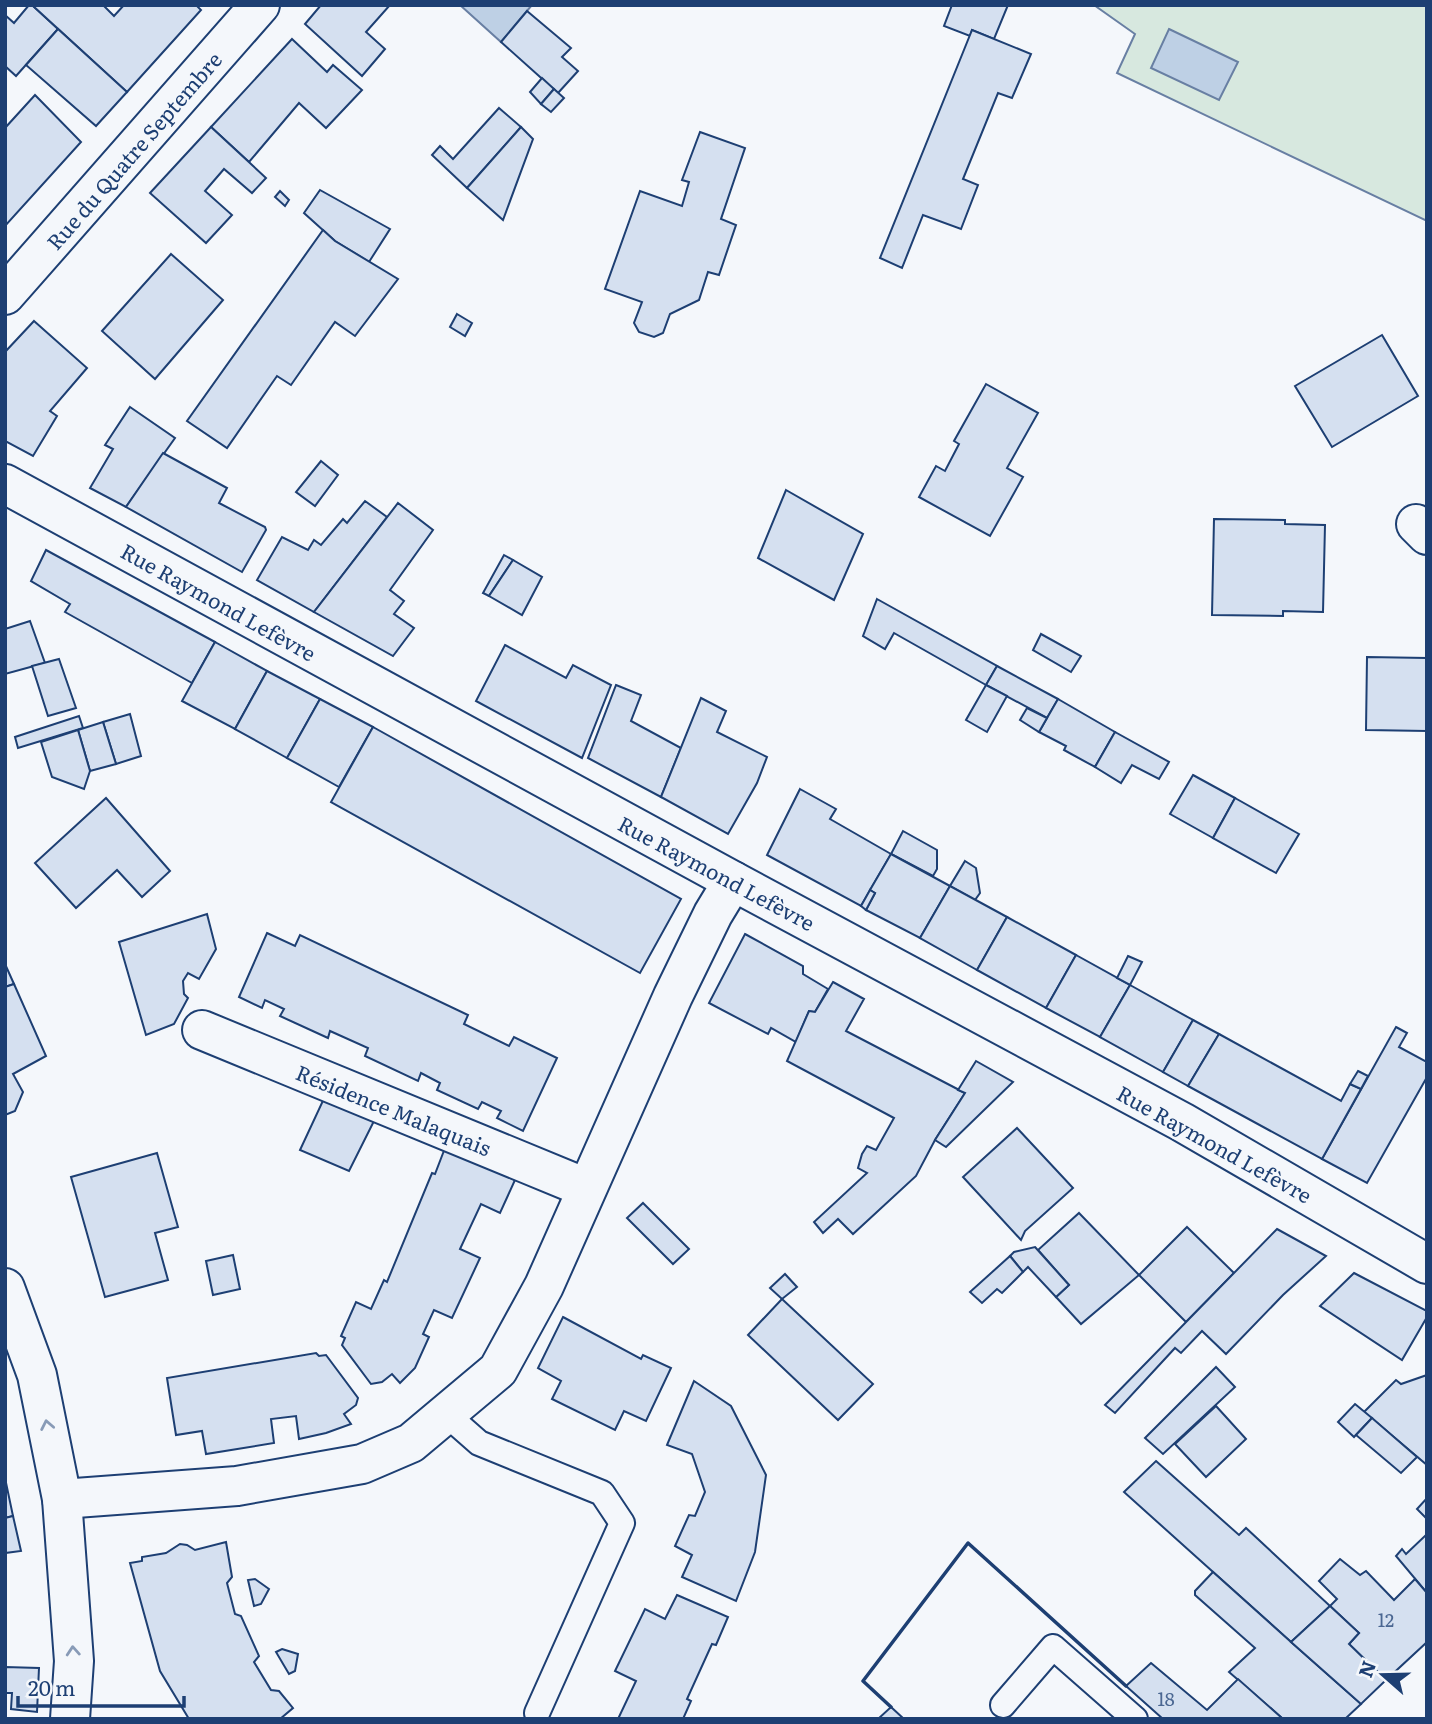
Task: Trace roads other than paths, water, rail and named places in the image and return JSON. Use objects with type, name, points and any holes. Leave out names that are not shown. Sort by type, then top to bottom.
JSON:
[{"type":"street","name":"Rue du Quatre Septembre","points":[[5,295],[260,5]]},
{"type":"street","name":"Rue Raymond Lefèvre","points":[[5,484],[1182,1122],[1427,1264]]},
{"type":"street","points":[[62,1499],[237,1486],[362,1464],[411,1443],[498,1370],[544,1286],[673,996],[713,914],[733,881]]},
{"type":"street","name":"Résidence Malaquais","points":[[202,1030],[586,1188]]},
{"type":"street","points":[[5,1288],[34,1366],[62,1499],[74,1661],[70,1719]]},
{"type":"lane","points":[[446,1413],[479,1443],[602,1493],[622,1523],[537,1713]]},
{"type":"lane","points":[[1003,1705],[1053,1647],[1135,1719]]},
{"type":"water","points":[[460,5],[532,5],[501,42]]},
{"type":"water","points":[[1169,29],[1238,62],[1219,100],[1151,68]]}]
